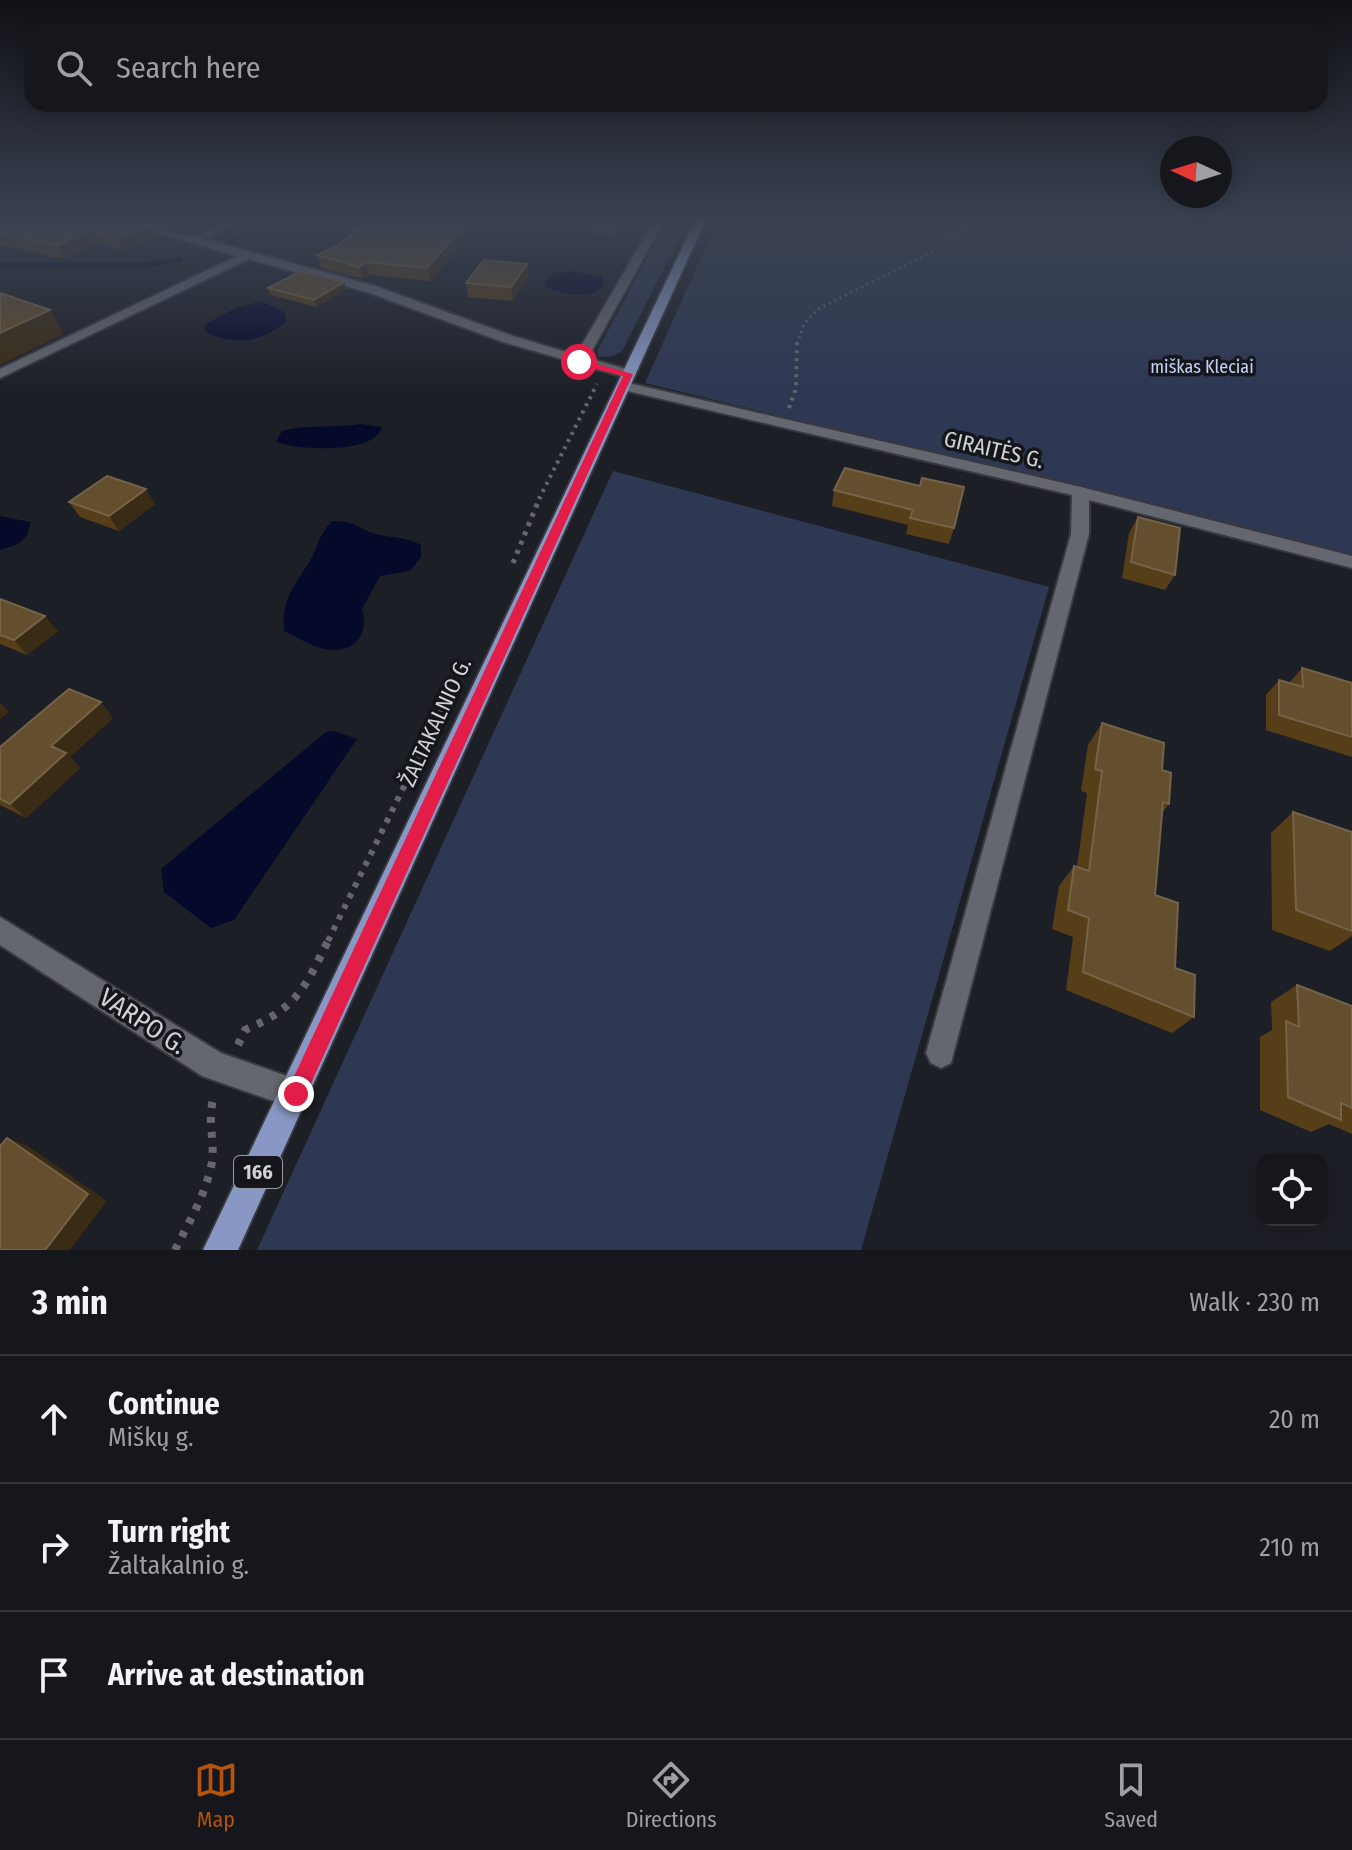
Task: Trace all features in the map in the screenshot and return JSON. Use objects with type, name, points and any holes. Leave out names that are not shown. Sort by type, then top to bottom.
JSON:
[{"type":"main road","name":"ŽALTAKALNIO G.","points":[[220,1250],[296,1094],[674,277]]},
{"type":"street","points":[[0,374],[202,277]]},
{"type":"street","name":"GIRAITĖS G.","points":[[325,277],[371,289],[626,380],[780,422],[1081,492],[1352,562]]},
{"type":"street","points":[[579,362],[627,277]]},
{"type":"street","points":[[941,1053],[1080,534],[1081,492]]},
{"type":"street","name":"VARPO G.","points":[[0,930],[213,1065],[296,1094]]},
{"type":"path","points":[[780,422],[796,396],[798,340],[804,323],[831,302],[882,277]]},
{"type":"path","points":[[511,569],[524,529],[594,391],[597,383],[594,378]]},
{"type":"path","points":[[175,1250],[207,1188],[214,1147],[207,1112],[245,1030],[279,1015],[305,988],[463,666]]},
{"type":"green space","points":[[637,277],[659,277],[622,351],[613,356],[599,357],[597,351]]},
{"type":"green space","name":"miškas Kleciai","points":[[692,277],[1352,277],[1352,556],[645,383]]},
{"type":"green space","points":[[613,471],[1049,587],[861,1250],[257,1250]]},
{"type":"shaded area","points":[[549,277],[602,277],[604,284],[584,295],[546,287],[545,281]]},
{"type":"shaded area","points":[[261,301],[284,312],[287,321],[268,334],[247,340],[226,339],[204,331],[206,324],[234,309]]},
{"type":"shaded area","points":[[361,424],[382,427],[376,436],[351,446],[317,448],[276,442],[282,431]]},
{"type":"shaded area","points":[[0,516],[30,522],[25,538],[0,550]]},
{"type":"shaded area","points":[[332,521],[346,522],[376,534],[421,545],[421,557],[410,571],[380,576],[362,609],[364,625],[359,639],[340,650],[319,647],[284,631],[285,608],[291,590]]},
{"type":"shaded area","points":[[334,731],[357,739],[234,920],[211,928],[164,892],[161,869],[326,732]]},
{"type":"building","points":[[289,277],[326,277],[344,282],[314,300],[268,288]]},
{"type":"building","points":[[470,277],[518,277],[511,287],[466,283]]},
{"type":"building","points":[[0,293],[50,310],[0,333]]},
{"type":"building","points":[[845,468],[920,486],[922,478],[964,487],[954,528],[910,518],[913,510],[834,490]]},
{"type":"building","points":[[107,476],[146,489],[109,516],[69,502]]},
{"type":"building","points":[[1138,517],[1180,528],[1175,575],[1131,562]]},
{"type":"building","points":[[0,599],[45,616],[14,640],[0,635]]},
{"type":"building","points":[[1302,668],[1352,683],[1352,737],[1279,715],[1279,680],[1303,687]]},
{"type":"building","points":[[69,689],[101,702],[51,746],[66,753],[10,804],[0,799],[0,747]]},
{"type":"building","points":[[1102,723],[1164,743],[1162,770],[1171,773],[1169,804],[1163,802],[1155,895],[1178,903],[1175,968],[1195,975],[1194,1017],[1083,972],[1089,918],[1068,910],[1074,866],[1089,871],[1102,771],[1095,769]]},
{"type":"building","points":[[1293,812],[1352,832],[1352,931],[1296,910]]},
{"type":"building","points":[[1297,985],[1352,1006],[1352,1108],[1341,1103],[1341,1120],[1288,1097],[1286,1021],[1299,1027]]},
{"type":"building","points":[[7,1138],[88,1194],[45,1250],[0,1250],[0,1146]]},
{"type":"route","points":[[296,1094],[628,374],[579,362]]}]
